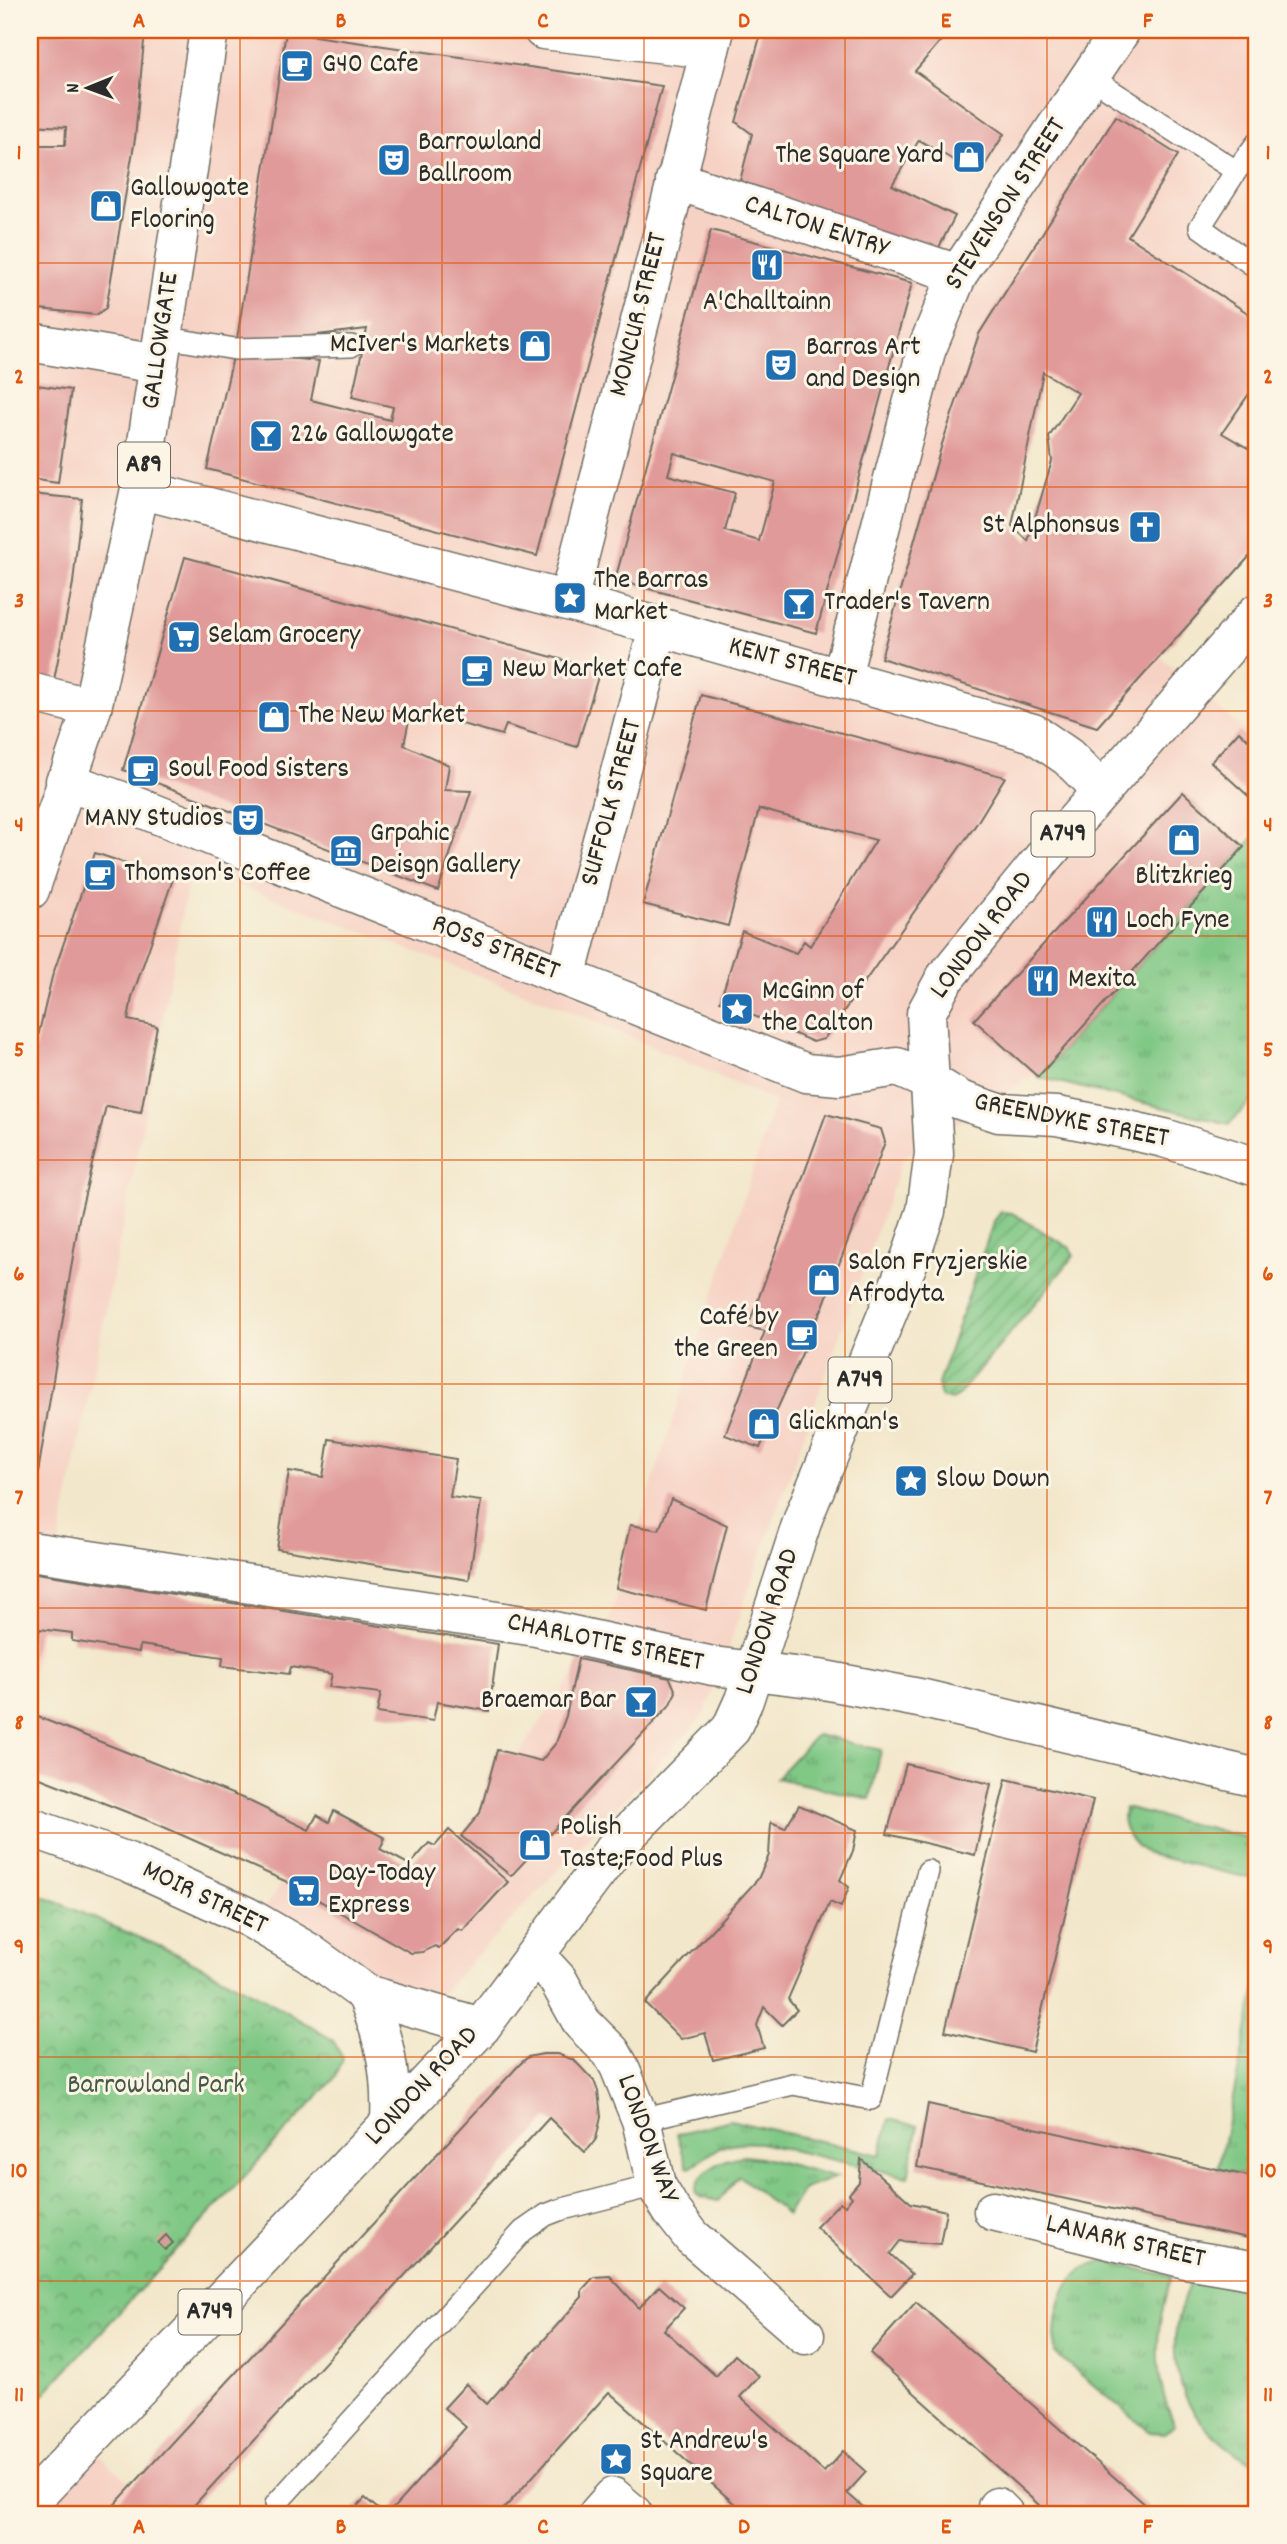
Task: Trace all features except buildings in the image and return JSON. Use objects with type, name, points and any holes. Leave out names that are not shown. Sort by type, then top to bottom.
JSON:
[{"type":"street","name":"GALLOWGATE","points":[[30,890],[92,708],[140,489],[209,30]]},
{"type":"street","points":[[543,30],[712,39]]},
{"type":"street","name":"STEVENSON STREET","points":[[842,676],[926,351],[958,274],[1121,30]]},
{"type":"street","name":"MONCUR STREET","points":[[568,601],[712,39]]},
{"type":"street","name":"CALTON ENTRY","points":[[675,180],[958,274]]},
{"type":"street","points":[[30,342],[160,351]]},
{"type":"street","name":"KENT STREET","points":[[140,489],[568,601],[658,628],[842,676],[1033,733],[1068,757],[1101,790]]},
{"type":"street","name":"LONDON ROAD","points":[[30,2502],[481,2026],[618,1844],[731,1729],[753,1673],[804,1516],[911,1256],[926,1211],[934,1154],[926,1013],[934,996],[960,960],[1101,790],[1257,613]]},
{"type":"street","name":"SUFFOLK STREET","points":[[566,977],[658,628]]},
{"type":"street","points":[[30,692],[92,708]]},
{"type":"street","name":"ROSS STREET","points":[[65,781],[148,811],[806,1073],[839,1076],[897,1067],[929,1081]]},
{"type":"street","name":"GREENDYKE STREET","points":[[929,1081],[960,1100],[999,1113],[1057,1116],[1108,1125],[1164,1138],[1257,1167]]},
{"type":"street","name":"CHARLOTTE STREET","points":[[30,1551],[536,1627],[753,1673],[819,1679],[924,1699],[1257,1778]]},
{"type":"street","name":"MOIR STREET","points":[[30,1827],[128,1862],[246,1916],[308,1952],[366,1994],[481,2026]]},
{"type":"street","name":"LONDON WAY","points":[[536,1956],[558,1980],[582,2023],[611,2052],[627,2081],[641,2120],[656,2185],[671,2210],[692,2237],[805,2335]]},
{"type":"street","points":[[366,1994],[386,2048],[391,2086],[390,2122]]},
{"type":"street","name":"LANARK STREET","points":[[993,2211],[1185,2259],[1257,2271]]},
{"type":"street","points":[[598,2514],[613,2497],[633,2514]]},
{"type":"lane","points":[[1090,77],[1236,172]]},
{"type":"lane","points":[[1257,143],[1200,227],[1257,268]]},
{"type":"lane","points":[[160,351],[351,346]]},
{"type":"lane","points":[[641,2120],[793,2084],[871,2099],[928,1871]]},
{"type":"lane","points":[[276,2504],[510,2243],[533,2223],[559,2210],[656,2185]]},
{"type":"shaded area","points":[[36,30],[1257,30],[1257,514],[1043,377],[1012,526],[1257,742],[1257,826],[1038,1072],[903,1158],[704,1715],[442,1993],[379,1988],[261,1914],[303,1851],[419,1896],[606,1628],[775,1101],[559,1006],[191,867],[140,1141],[30,1687],[30,135]]},
{"type":"shaded area","points":[[89,2446],[166,2514],[30,2514]]},
{"type":"green space","points":[[1257,833],[1257,1095],[1229,1124],[1038,1077]]},
{"type":"green space","points":[[1001,1212],[1012,1213],[1070,1248],[1074,1256],[957,1397],[951,1400],[941,1397],[938,1384],[994,1221]]},
{"type":"green space","points":[[816,1735],[881,1750],[870,1799],[776,1778]]},
{"type":"green space","points":[[1124,1808],[1257,1840],[1257,1880],[1148,1854],[1128,1835]]},
{"type":"green space","name":"Barrowland Park","points":[[30,1891],[171,1951],[263,1998],[333,2040],[343,2059],[336,2077],[30,2409]]},
{"type":"green space","points":[[1257,1982],[1257,2101],[1250,2105],[1256,2122],[1247,2129],[1257,2152],[1257,2178],[1218,2169]]},
{"type":"green space","points":[[889,2119],[918,2126],[908,2177],[748,2142],[722,2147],[690,2168],[687,2167],[677,2134],[730,2120],[880,2155]]},
{"type":"green space","points":[[744,2156],[768,2159],[837,2177],[803,2189],[787,2215],[739,2176],[718,2201],[700,2197],[696,2193],[697,2185],[706,2172],[720,2163]]},
{"type":"green space","points":[[1103,2262],[1172,2276],[1162,2314],[1158,2351],[1162,2388],[1175,2425],[1164,2433],[1150,2432],[1055,2353],[1056,2319],[1067,2286],[1073,2277],[1084,2269]]},
{"type":"green space","points":[[1191,2280],[1257,2292],[1257,2463],[1240,2456],[1217,2438],[1201,2421],[1180,2384],[1176,2364],[1177,2323]]},
{"type":"place","name":"G40 Cafe","points":[[297,66]]},
{"type":"place","name":"The Square Yard","points":[[969,157]]},
{"type":"place","name":"Barrowland Ballroom","points":[[394,160]]},
{"type":"place","name":"Gallowgate Flooring","points":[[106,206]]},
{"type":"place","name":"A'Challtainn","points":[[767,265]]},
{"type":"place","name":"McIver's Markets","points":[[535,346]]},
{"type":"place","name":"Barras Art and Design","points":[[781,365]]},
{"type":"place","name":"226 Gallowgate","points":[[266,436]]},
{"type":"place","name":"St Alphonsus","points":[[1145,527]]},
{"type":"place","name":"The Barras Market","points":[[570,598]]},
{"type":"place","name":"Trader's Tavern","points":[[799,604]]},
{"type":"place","name":"Selam Grocery","points":[[184,637]]},
{"type":"place","name":"New Market Cafe","points":[[477,671]]},
{"type":"place","name":"The New Market","points":[[274,717]]},
{"type":"place","name":"Soul Food Sisters","points":[[143,771]]},
{"type":"place","name":"MANY Studios","points":[[248,820]]},
{"type":"place","name":"Blitzkrieg","points":[[1184,840]]},
{"type":"place","name":"Grpahic Deisgn Gallery","points":[[346,851]]},
{"type":"place","name":"Thomson's Coffee","points":[[100,875]]},
{"type":"place","name":"Loch Fyne","points":[[1102,922]]},
{"type":"place","name":"Mexita","points":[[1043,981]]},
{"type":"place","name":"McGinn of the Calton","points":[[737,1009]]},
{"type":"place","name":"Salon Fryzjerskie Afrodyta","points":[[824,1280]]},
{"type":"place","name":"Café by the Green","points":[[802,1335]]},
{"type":"place","name":"Glickman's","points":[[764,1424]]},
{"type":"place","name":"Slow Down","points":[[911,1481]]},
{"type":"place","name":"Braemar Bar","points":[[641,1702]]},
{"type":"place","name":"Polish Taste;Food Plus","points":[[535,1845]]},
{"type":"place","name":"Day-Today Express","points":[[304,1891]]},
{"type":"place","name":"St Andrew's Square","points":[[616,2459]]}]
